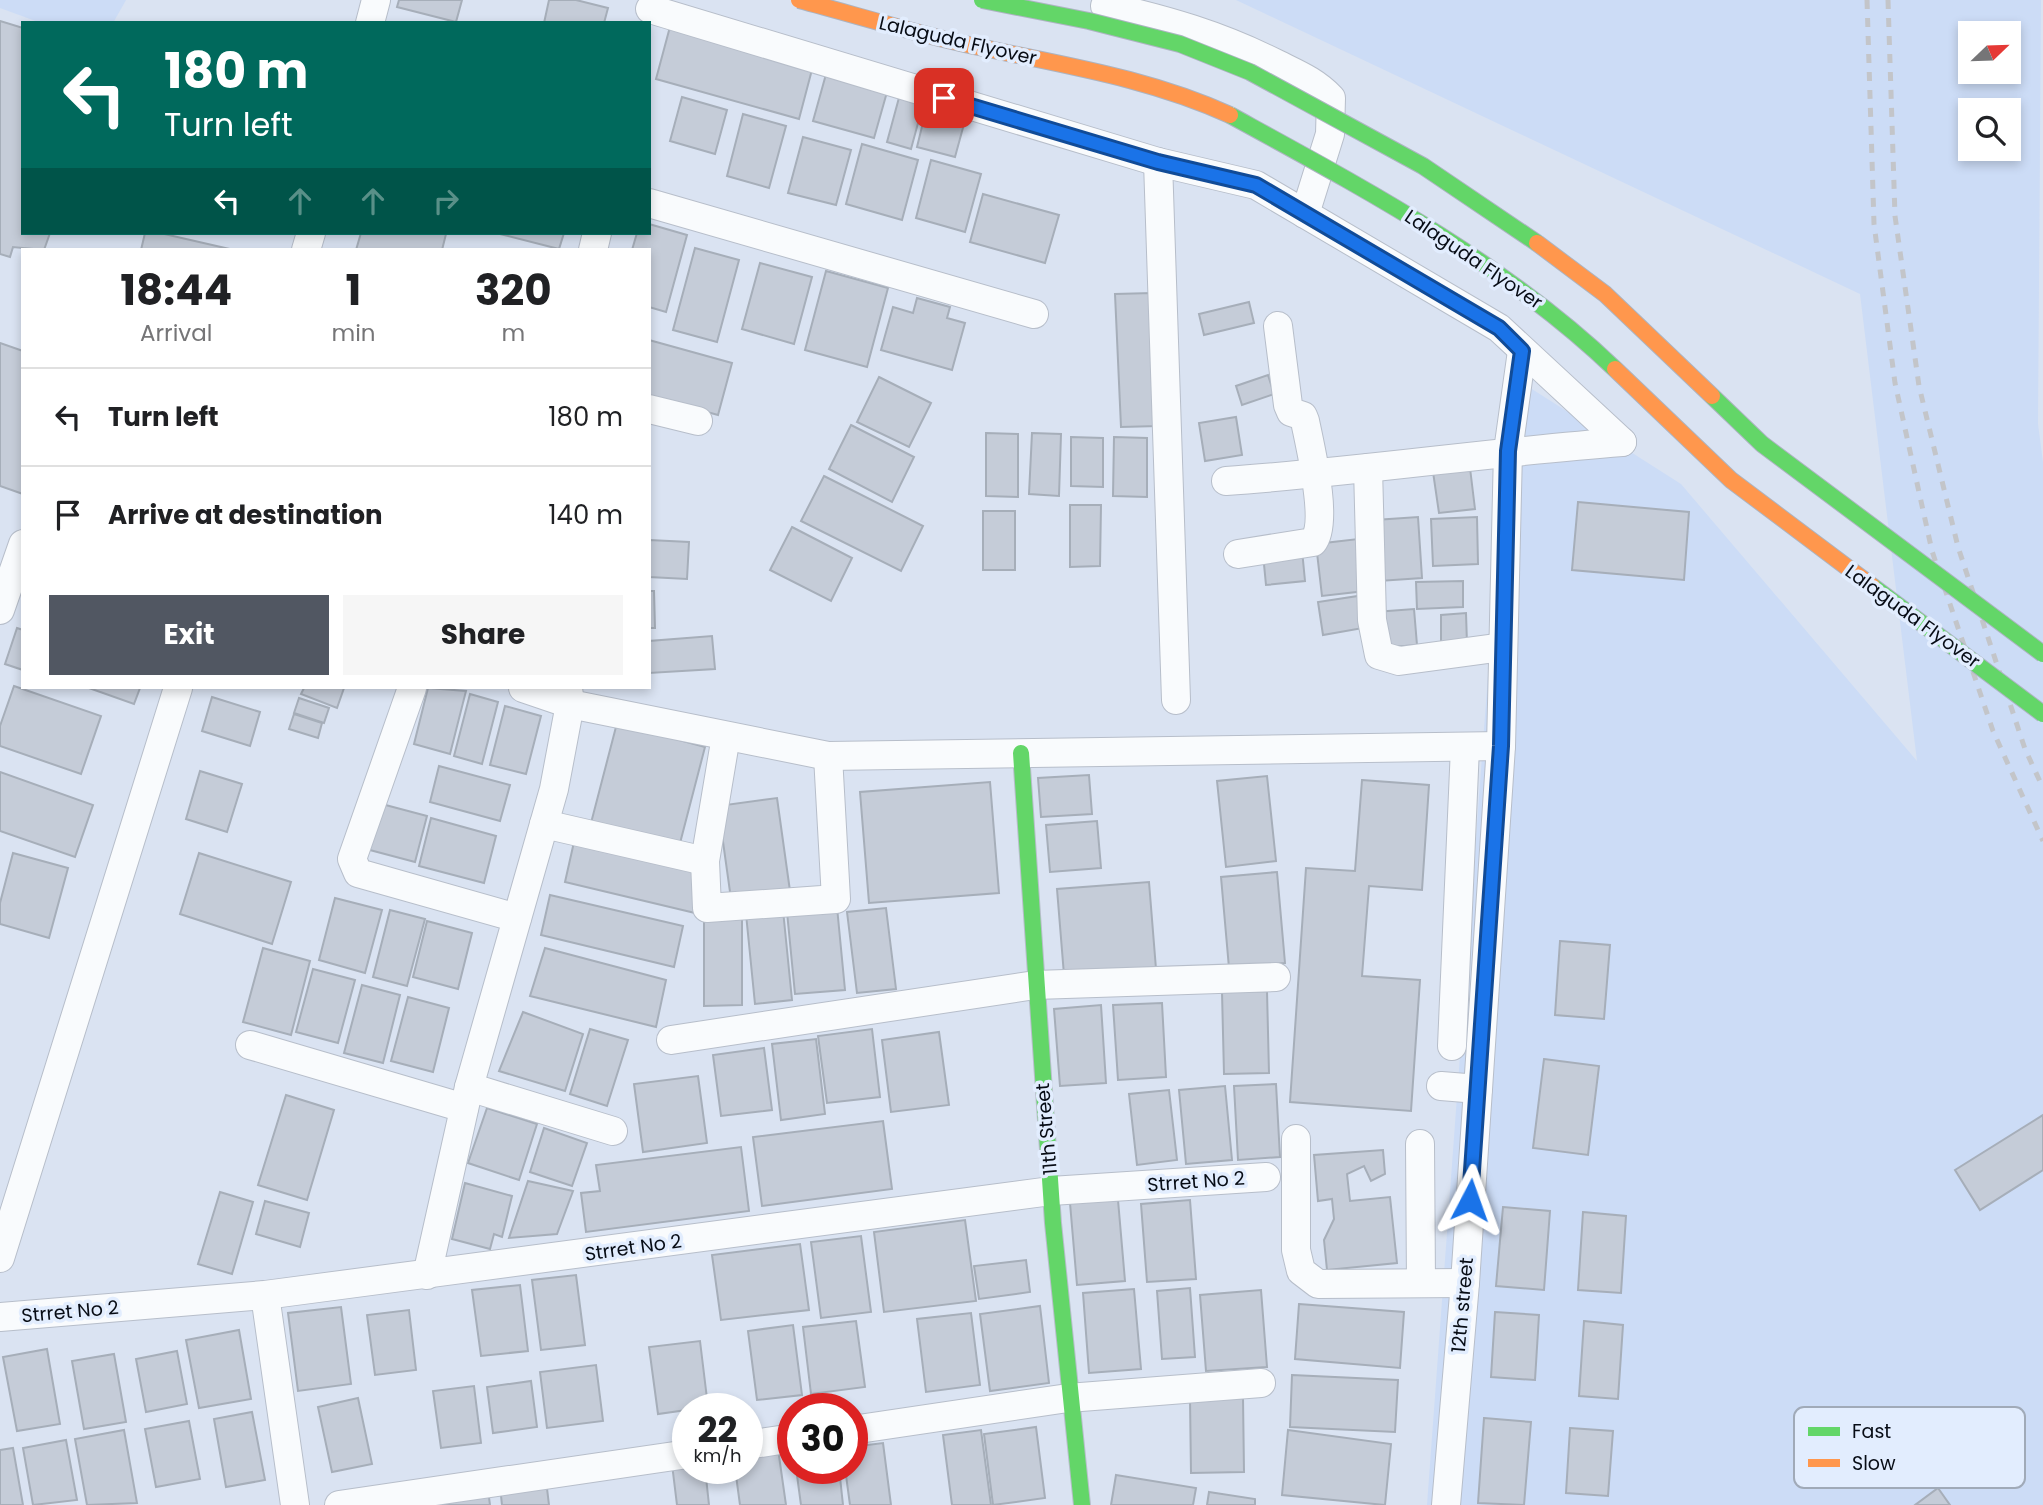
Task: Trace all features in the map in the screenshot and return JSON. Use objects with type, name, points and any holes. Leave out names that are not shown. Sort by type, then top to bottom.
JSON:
[{"type":"main road","name":"Lalaguda Flyover","points":[[799,0],[982,48],[1074,65],[1162,88],[1228,114],[1396,206],[1519,288],[1574,330],[1731,480],[2043,715]]},
{"type":"main road","points":[[982,0],[1089,21],[1180,44],[1250,72],[1423,166],[1548,250],[1605,294],[1762,444],[2043,654]]},
{"type":"main road","name":"11th Street","points":[[1021,753],[1051,1191],[1068,1398],[1082,1505]]},
{"type":"street","points":[[371,21],[376,0]]},
{"type":"street","points":[[1074,0],[1172,21],[1229,40],[1317,84],[1331,97],[1330,134],[1306,214]]},
{"type":"street","points":[[650,11],[1158,162],[1256,185],[1499,328],[1622,442],[1508,451],[1316,475],[1226,481]]},
{"type":"street","points":[[1158,162],[1176,700]]},
{"type":"street","points":[[651,204],[1034,314]]},
{"type":"street","points":[[1238,554],[1302,545],[1316,538],[1319,530],[1316,475],[1303,416],[1291,412],[1288,405],[1278,326]]},
{"type":"street","name":"12th street","points":[[1446,1505],[1465,1283],[1501,746],[1508,451],[1522,351]]},
{"type":"street","points":[[651,409],[698,421]]},
{"type":"street","points":[[1368,468],[1372,620],[1379,655],[1399,660],[1503,647]]},
{"type":"street","points":[[0,533],[21,541]]},
{"type":"street","points":[[0,610],[21,548]]},
{"type":"street","points":[[0,1258],[178,689]]},
{"type":"street","points":[[412,689],[352,859],[353,867],[358,873],[517,918]]},
{"type":"street","points":[[529,689],[569,696],[726,736],[828,756],[1501,746]]},
{"type":"street","points":[[427,1275],[467,1098],[544,824],[569,696]]},
{"type":"street","points":[[726,736],[705,861],[706,908],[836,899],[828,756]]},
{"type":"street","points":[[1452,1045],[1450,1015],[1465,747]]},
{"type":"street","points":[[544,824],[705,861]]},
{"type":"street","points":[[671,1040],[1035,985],[1276,977]]},
{"type":"street","points":[[1450,1015],[1483,1019]]},
{"type":"street","points":[[250,1045],[613,1131]]},
{"type":"street","points":[[1441,1086],[1478,1089]]},
{"type":"street","points":[[1296,1139],[1296,1250],[1301,1271],[1318,1284],[1465,1283]]},
{"type":"street","points":[[1420,1144],[1421,1283]]},
{"type":"street","name":"Strret No 2","points":[[0,1318],[265,1295],[1051,1191],[1266,1177]]},
{"type":"street","points":[[265,1295],[295,1505]]},
{"type":"street","points":[[868,1428],[1068,1398],[1261,1383]]},
{"type":"street","points":[[339,1505],[672,1456]]},
{"type":"shaded area","points":[[0,0],[126,0],[114,21],[36,21],[0,8]]},
{"type":"shaded area","points":[[1236,0],[2041,0],[2038,424],[2043,462],[2043,1505],[1427,1505],[1510,375],[1681,484],[1917,761],[1860,294]]},
{"type":"building","points":[[399,0],[462,0],[456,21],[397,7]]},
{"type":"building","points":[[549,0],[576,0],[608,8],[605,21],[544,21]]},
{"type":"building","points":[[0,21],[21,27],[21,235],[49,235],[45,248],[13,247],[10,257],[0,254]]},
{"type":"building","points":[[671,23],[814,62],[799,119],[656,79]]},
{"type":"building","points":[[828,67],[889,85],[874,138],[813,121]]},
{"type":"building","points":[[900,94],[924,101],[911,149],[887,142]]},
{"type":"building","points":[[682,97],[727,110],[715,154],[670,141]]},
{"type":"building","points":[[928,102],[967,113],[955,157],[917,147]]},
{"type":"building","points":[[743,114],[786,126],[769,188],[727,176]]},
{"type":"building","points":[[803,137],[851,150],[836,205],[788,193]]},
{"type":"building","points":[[862,144],[918,160],[902,220],[846,204]]},
{"type":"building","points":[[931,160],[981,174],[965,232],[916,218]]},
{"type":"building","points":[[983,194],[1059,215],[1045,263],[970,242]]},
{"type":"building","points":[[651,225],[687,235],[666,312],[651,308],[651,248],[633,248],[636,235],[651,235]]},
{"type":"building","points":[[145,235],[169,235],[225,248],[141,248]]},
{"type":"building","points":[[360,235],[446,235],[442,248],[357,248]]},
{"type":"building","points":[[504,235],[563,235],[559,248]]},
{"type":"building","points":[[695,248],[739,260],[717,342],[673,330]]},
{"type":"building","points":[[760,263],[812,277],[794,344],[742,329]]},
{"type":"building","points":[[826,271],[888,288],[867,367],[805,350]]},
{"type":"building","points":[[1152,293],[1158,426],[1121,427],[1115,294]]},
{"type":"building","points":[[917,298],[950,307],[947,318],[965,323],[952,370],[881,350],[893,307],[913,313]]},
{"type":"building","points":[[1249,302],[1254,323],[1204,335],[1199,314]]},
{"type":"building","points":[[651,341],[732,363],[718,415],[651,397]]},
{"type":"building","points":[[0,343],[21,350],[21,493],[0,486]]},
{"type":"building","points":[[1268,375],[1274,394],[1242,405],[1236,386]]},
{"type":"building","points":[[879,377],[931,403],[909,447],[857,422]]},
{"type":"building","points":[[1236,417],[1242,455],[1205,461],[1199,423]]},
{"type":"building","points":[[851,425],[914,457],[892,502],[829,469]]},
{"type":"building","points":[[986,433],[1018,434],[1018,497],[986,496]]},
{"type":"building","points":[[1032,433],[1061,434],[1059,496],[1029,494]]},
{"type":"building","points":[[1071,437],[1103,438],[1103,487],[1071,486]]},
{"type":"building","points":[[1114,437],[1147,438],[1147,497],[1113,496]]},
{"type":"building","points":[[1470,468],[1475,509],[1439,513],[1433,472]]},
{"type":"building","points":[[824,476],[923,526],[901,571],[801,521]]},
{"type":"building","points":[[1578,502],[1689,512],[1684,580],[1572,570]]},
{"type":"building","points":[[1070,505],[1101,505],[1100,566],[1070,567]]},
{"type":"building","points":[[983,511],[1015,511],[1015,570],[983,570]]},
{"type":"building","points":[[1418,517],[1422,578],[1379,581],[1375,520]]},
{"type":"building","points":[[1477,517],[1478,564],[1433,566],[1431,519]]},
{"type":"building","points":[[792,527],[852,558],[831,601],[770,570]]},
{"type":"building","points":[[1358,539],[1365,591],[1322,596],[1316,544]]},
{"type":"building","points":[[651,540],[689,542],[687,579],[651,577]]},
{"type":"building","points":[[1302,550],[1305,581],[1266,585],[1263,554]]},
{"type":"building","points":[[1463,581],[1463,607],[1417,609],[1416,582]]},
{"type":"building","points":[[651,591],[654,591],[655,628],[651,628]]},
{"type":"building","points":[[1358,596],[1363,628],[1323,635],[1318,602]]},
{"type":"building","points":[[1414,609],[1417,645],[1379,648],[1375,612]]},
{"type":"building","points":[[1466,613],[1467,644],[1441,645],[1441,615]]},
{"type":"building","points":[[17,628],[21,629],[21,669],[5,664]]},
{"type":"building","points":[[712,636],[715,669],[651,673],[651,641]]},
{"type":"building","points":[[14,686],[101,716],[81,774],[0,746],[0,726]]},
{"type":"building","points":[[92,689],[140,689],[134,704]]},
{"type":"building","points":[[304,689],[344,689],[337,708],[301,694]]},
{"type":"building","points":[[428,689],[466,691],[450,754],[414,744]]},
{"type":"building","points":[[470,694],[498,702],[482,764],[454,756]]},
{"type":"building","points":[[212,697],[260,712],[250,746],[202,731]]},
{"type":"building","points":[[299,698],[329,708],[324,723],[294,713]]},
{"type":"building","points":[[505,706],[541,716],[526,774],[490,765]]},
{"type":"building","points":[[294,714],[322,723],[318,738],[289,729]]},
{"type":"building","points":[[617,723],[705,747],[679,847],[591,823]]},
{"type":"building","points":[[439,766],[510,785],[500,821],[430,802]]},
{"type":"building","points":[[200,771],[242,784],[227,832],[186,819]]},
{"type":"building","points":[[0,772],[93,805],[75,857],[0,831]]},
{"type":"building","points":[[1089,775],[1092,814],[1041,817],[1038,778]]},
{"type":"building","points":[[1267,776],[1276,861],[1226,867],[1217,781]]},
{"type":"building","points":[[1362,780],[1429,785],[1422,890],[1369,886],[1362,976],[1420,980],[1411,1111],[1290,1102],[1306,868],[1355,871]]},
{"type":"building","points":[[990,782],[999,893],[869,903],[860,792]]},
{"type":"building","points":[[777,798],[790,891],[731,899],[718,806]]},
{"type":"building","points":[[378,803],[427,816],[415,862],[366,849]]},
{"type":"building","points":[[431,818],[496,836],[484,883],[419,866]]},
{"type":"building","points":[[1097,821],[1101,868],[1050,872],[1046,825]]},
{"type":"building","points":[[574,842],[704,873],[695,913],[565,882]]},
{"type":"building","points":[[13,853],[68,868],[49,938],[0,924],[0,903]]},
{"type":"building","points":[[199,853],[291,882],[272,944],[180,914]]},
{"type":"building","points":[[1277,872],[1285,963],[1229,968],[1221,877]]},
{"type":"building","points":[[1149,882],[1156,969],[1064,975],[1057,889]]},
{"type":"building","points":[[550,895],[683,926],[674,967],[541,935]]},
{"type":"building","points":[[335,898],[382,910],[365,973],[319,960]]},
{"type":"building","points":[[837,907],[845,990],[795,994],[787,912]]},
{"type":"building","points":[[886,908],[896,989],[857,993],[847,912]]},
{"type":"building","points":[[390,910],[425,919],[407,986],[373,977]]},
{"type":"building","points":[[783,910],[792,1000],[755,1004],[746,914]]},
{"type":"building","points":[[742,916],[742,1005],[704,1006],[704,917]]},
{"type":"building","points":[[427,921],[472,933],[458,989],[413,977]]},
{"type":"building","points":[[1560,941],[1610,945],[1604,1019],[1555,1015]]},
{"type":"building","points":[[263,948],[310,961],[291,1035],[243,1022]]},
{"type":"building","points":[[545,948],[666,980],[656,1027],[530,996]]},
{"type":"building","points":[[313,969],[355,980],[338,1043],[296,1032]]},
{"type":"building","points":[[362,985],[400,995],[383,1063],[344,1053]]},
{"type":"building","points":[[1267,991],[1269,1073],[1224,1074],[1222,992]]},
{"type":"building","points":[[408,997],[449,1008],[433,1072],[391,1061]]},
{"type":"building","points":[[1162,1003],[1166,1077],[1118,1080],[1113,1005]]},
{"type":"building","points":[[1101,1005],[1106,1083],[1060,1086],[1054,1009]]},
{"type":"building","points":[[523,1012],[583,1034],[565,1091],[499,1071]]},
{"type":"building","points":[[590,1029],[628,1040],[607,1106],[570,1094]]},
{"type":"building","points":[[872,1029],[880,1097],[827,1103],[818,1036]]},
{"type":"building","points":[[939,1032],[949,1105],[891,1112],[882,1040]]},
{"type":"building","points":[[816,1039],[825,1114],[781,1120],[772,1044]]},
{"type":"building","points":[[764,1048],[772,1110],[721,1116],[713,1055]]},
{"type":"building","points":[[1544,1059],[1599,1066],[1588,1155],[1533,1148]]},
{"type":"building","points":[[698,1076],[707,1143],[643,1152],[634,1084]]},
{"type":"building","points":[[1276,1084],[1280,1157],[1238,1160],[1234,1086]]},
{"type":"building","points":[[1225,1086],[1232,1160],[1186,1164],[1179,1090]]},
{"type":"building","points":[[1169,1090],[1177,1160],[1137,1165],[1129,1094]]},
{"type":"building","points":[[286,1095],[334,1110],[307,1200],[258,1185]]},
{"type":"building","points":[[487,1108],[537,1124],[519,1180],[468,1163]]},
{"type":"building","points":[[2043,1115],[2043,1170],[1980,1210],[1955,1170]]},
{"type":"building","points":[[883,1121],[892,1189],[762,1206],[753,1137]]},
{"type":"building","points":[[544,1128],[587,1143],[572,1186],[530,1172]]},
{"type":"building","points":[[741,1147],[749,1211],[586,1232],[581,1193],[600,1191],[596,1165]]},
{"type":"building","points":[[1383,1150],[1385,1174],[1371,1181],[1364,1166],[1347,1174],[1350,1201],[1390,1197],[1397,1263],[1327,1270],[1324,1240],[1334,1219],[1332,1199],[1318,1201],[1314,1155]]},
{"type":"building","points":[[528,1181],[573,1191],[557,1234],[509,1238]]},
{"type":"building","points":[[465,1183],[512,1196],[502,1237],[494,1234],[490,1249],[452,1239]]},
{"type":"building","points":[[220,1192],[253,1202],[232,1274],[198,1264]]},
{"type":"building","points":[[1118,1200],[1125,1281],[1077,1285],[1070,1203]]},
{"type":"building","points":[[1190,1200],[1196,1279],[1147,1282],[1141,1204]]},
{"type":"building","points":[[265,1201],[309,1213],[300,1247],[256,1234]]},
{"type":"building","points":[[1503,1207],[1550,1211],[1544,1290],[1496,1286]]},
{"type":"building","points":[[1583,1212],[1626,1216],[1621,1293],[1578,1290]]},
{"type":"building","points":[[965,1220],[976,1301],[884,1312],[874,1232]]},
{"type":"building","points":[[861,1236],[871,1312],[821,1318],[811,1242]]},
{"type":"building","points":[[800,1244],[809,1310],[721,1320],[712,1255]]},
{"type":"building","points":[[1026,1260],[1030,1292],[979,1299],[974,1266]]},
{"type":"building","points":[[576,1275],[585,1345],[541,1350],[532,1280]]},
{"type":"building","points":[[520,1285],[528,1351],[481,1356],[472,1290]]},
{"type":"building","points":[[1190,1288],[1195,1357],[1162,1359],[1157,1291]]},
{"type":"building","points":[[1134,1289],[1141,1369],[1089,1373],[1083,1293]]},
{"type":"building","points":[[1261,1290],[1267,1367],[1206,1371],[1200,1295]]},
{"type":"building","points":[[1299,1304],[1404,1312],[1400,1368],[1295,1359]]},
{"type":"building","points":[[1040,1306],[1049,1383],[990,1391],[980,1314]]},
{"type":"building","points":[[341,1307],[351,1384],[298,1391],[288,1313]]},
{"type":"building","points":[[409,1310],[416,1370],[375,1375],[367,1315]]},
{"type":"building","points":[[1495,1312],[1539,1315],[1535,1380],[1491,1377]]},
{"type":"building","points":[[971,1313],[980,1385],[926,1392],[917,1319]]},
{"type":"building","points":[[856,1321],[865,1387],[811,1393],[803,1327]]},
{"type":"building","points":[[1584,1321],[1623,1325],[1618,1399],[1579,1396]]},
{"type":"building","points":[[793,1325],[802,1393],[777,1393],[777,1398],[763,1399],[763,1393],[756,1393],[748,1331]]},
{"type":"building","points":[[239,1330],[251,1399],[199,1408],[186,1340]]},
{"type":"building","points":[[700,1341],[706,1393],[672,1393],[672,1412],[658,1414],[649,1347]]},
{"type":"building","points":[[47,1349],[60,1424],[17,1431],[3,1357]]},
{"type":"building","points":[[177,1351],[187,1404],[146,1412],[136,1359]]},
{"type":"building","points":[[114,1354],[126,1422],[84,1429],[72,1361]]},
{"type":"building","points":[[596,1365],[603,1421],[547,1428],[540,1372]]},
{"type":"building","points":[[1292,1375],[1398,1380],[1395,1432],[1290,1427]]},
{"type":"building","points":[[531,1381],[537,1427],[493,1433],[487,1387]]},
{"type":"building","points":[[474,1386],[481,1443],[441,1448],[433,1391]]},
{"type":"building","points":[[358,1398],[372,1464],[332,1472],[318,1407]]},
{"type":"building","points":[[1243,1398],[1244,1472],[1191,1473],[1190,1399]]},
{"type":"building","points":[[252,1412],[265,1480],[226,1487],[214,1419]]},
{"type":"building","points":[[1484,1418],[1531,1422],[1524,1505],[1478,1503]]},
{"type":"building","points":[[189,1421],[200,1479],[156,1487],[145,1429]]},
{"type":"building","points":[[1036,1427],[1045,1498],[993,1505],[984,1434]]},
{"type":"building","points":[[1570,1428],[1613,1431],[1608,1496],[1566,1493]]},
{"type":"building","points":[[124,1430],[137,1503],[87,1505],[75,1439]]},
{"type":"building","points":[[981,1430],[991,1505],[952,1505],[943,1435]]},
{"type":"building","points":[[1288,1430],[1391,1444],[1385,1505],[1282,1495]]},
{"type":"building","points":[[66,1440],[77,1500],[33,1505],[23,1448]]},
{"type":"building","points":[[883,1443],[891,1505],[850,1505],[847,1484],[868,1484],[868,1445]]},
{"type":"building","points":[[13,1448],[23,1505],[0,1505],[0,1450]]},
{"type":"building","points":[[777,1449],[777,1484],[783,1484],[786,1505],[740,1505],[737,1484],[763,1484],[763,1451]]},
{"type":"building","points":[[1116,1475],[1196,1488],[1193,1505],[1111,1505]]},
{"type":"building","points":[[546,1480],[549,1505],[502,1505],[500,1486]]},
{"type":"building","points":[[674,1484],[707,1484],[709,1505],[677,1505]]},
{"type":"building","points":[[798,1484],[841,1484],[843,1505],[801,1505]]},
{"type":"building","points":[[1938,1488],[1950,1505],[1915,1505]]},
{"type":"building","points":[[488,1490],[490,1505],[444,1505],[443,1496]]},
{"type":"building","points":[[1209,1492],[1255,1499],[1255,1505],[1207,1505]]},
{"type":"railway","points":[[1867,0],[1874,224],[1895,383],[1932,551],[1993,731],[2043,841]]},
{"type":"railway","points":[[1888,0],[1895,216],[1919,386],[1958,547],[2025,749],[2043,788]]},
{"type":"traffic: fast","points":[[982,0],[1089,21],[1180,44],[1250,72],[1423,166],[1537,243]]},
{"type":"traffic: fast","points":[[1230,115],[1382,200],[1480,261],[1572,330],[1615,369]]},
{"type":"traffic: fast","points":[[1712,396],[1762,444],[2043,654]]},
{"type":"traffic: fast","points":[[1872,586],[2043,714]]},
{"type":"traffic: fast","points":[[1021,753],[1053,1223],[1082,1505]]},
{"type":"traffic: slow","points":[[799,0],[938,38],[1140,83],[1230,115]]},
{"type":"traffic: slow","points":[[1537,243],[1605,294],[1712,396]]},
{"type":"traffic: slow","points":[[1615,369],[1731,480],[1872,586]]},
{"type":"route","points":[[944,98],[1158,162],[1256,185],[1499,328],[1522,351],[1508,451],[1501,746],[1470,1200]]}]
